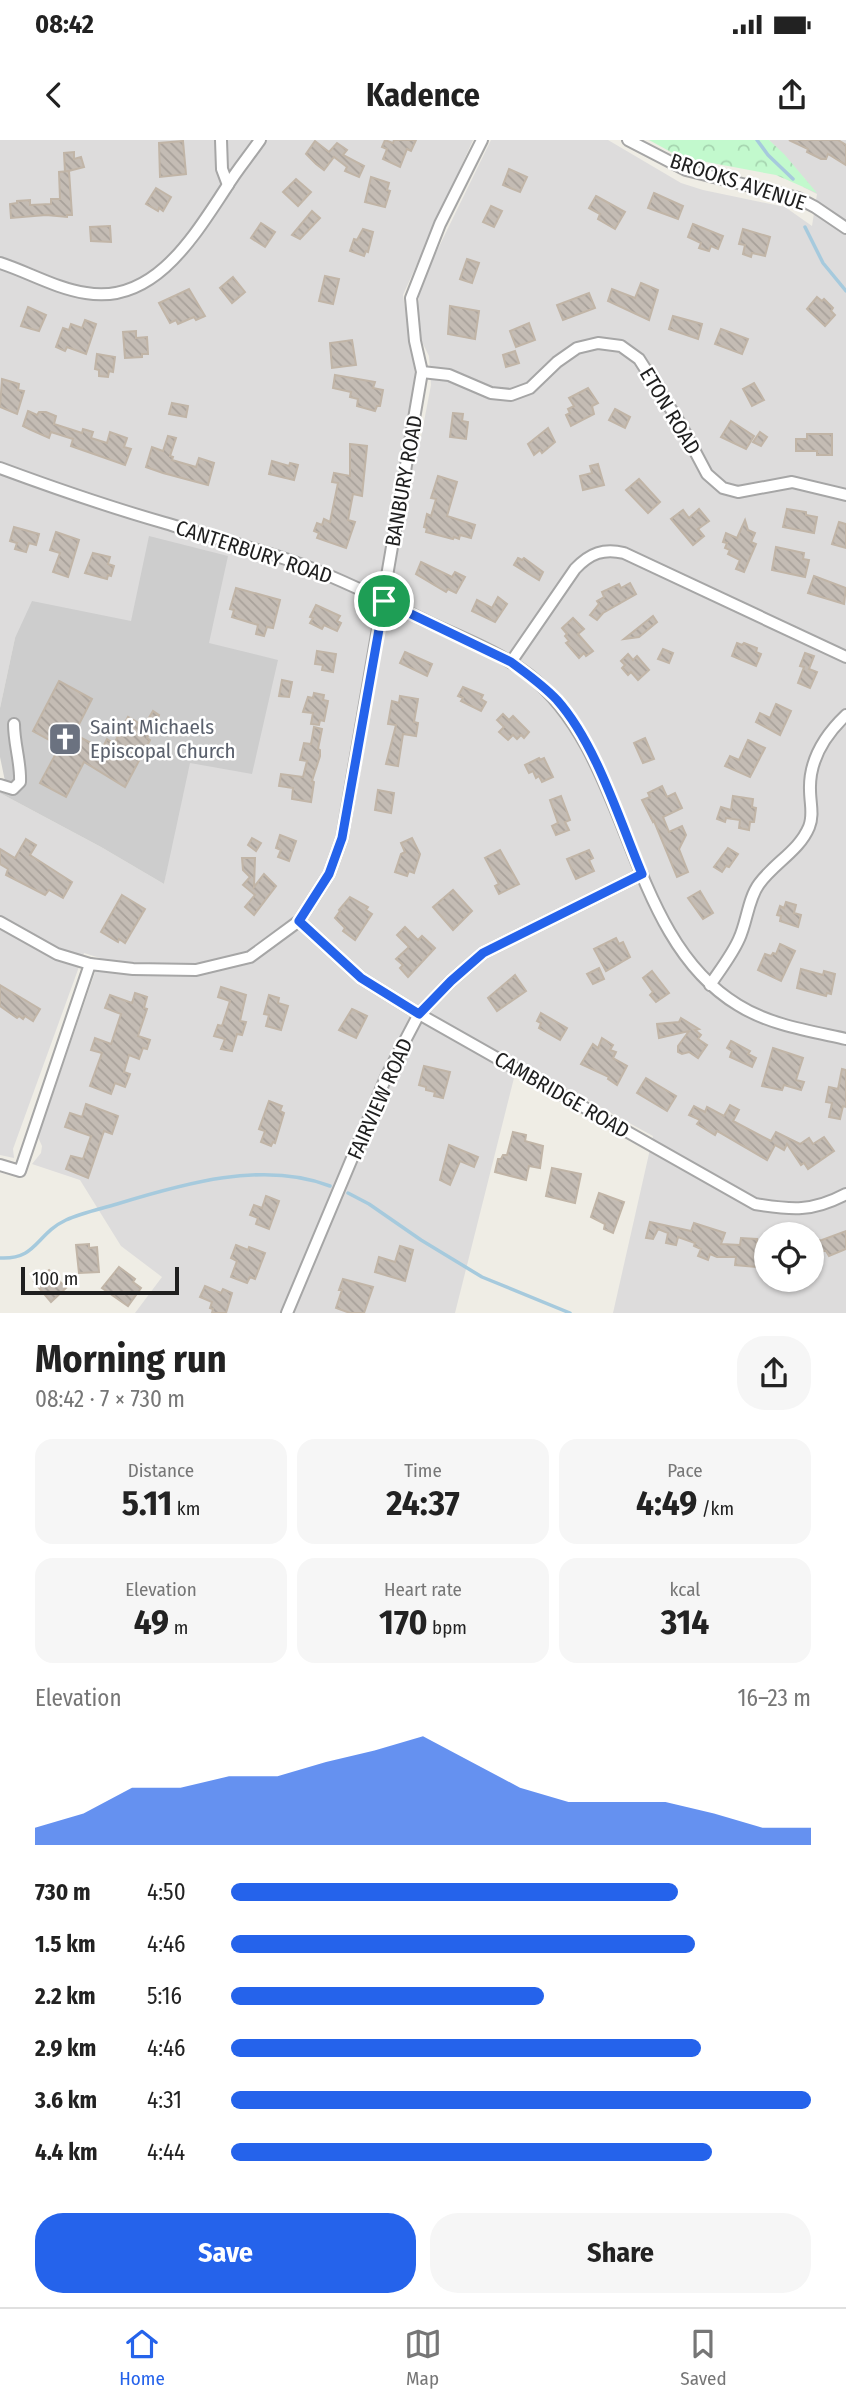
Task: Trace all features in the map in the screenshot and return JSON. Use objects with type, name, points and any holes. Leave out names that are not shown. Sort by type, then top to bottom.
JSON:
[{"type":"street","points":[[220,140],[222,169],[228,185]]},
{"type":"street","points":[[0,263],[87,294],[110,294],[130,289],[152,277],[177,256],[202,225],[260,140]]},
{"type":"street","name":"BANBURY ROAD","points":[[0,922],[57,954],[90,964],[133,969],[196,971],[250,957],[299,921],[329,874],[342,838],[422,372],[415,341],[411,298],[440,224],[482,140]]},
{"type":"street","name":"BROOKS AVENUE","points":[[628,140],[686,170],[798,198],[846,228]]},
{"type":"street","name":"ETON ROAD","points":[[422,372],[449,375],[491,393],[510,394],[530,388],[557,362],[577,348],[598,343],[621,346],[639,359],[681,425],[707,474],[723,488],[738,492],[792,482],[846,495]]},
{"type":"street","name":"CANTERBURY ROAD","points":[[0,468],[74,495],[269,553],[343,581],[511,662],[546,689],[577,728],[594,760],[642,874],[671,933],[710,985],[740,1007],[764,1018],[846,1039]]},
{"type":"street","points":[[511,662],[575,569],[589,557],[605,551],[624,553],[846,657]]},
{"type":"street","points":[[710,985],[740,938],[760,883],[796,847],[809,826],[814,760],[846,715]]},
{"type":"street","points":[[0,785],[13,789],[20,782],[14,724]]},
{"type":"street","name":"FAIRVIEW ROAD","points":[[287,1313],[387,1075],[419,1014],[483,953],[642,874]]},
{"type":"street","name":"CAMBRIDGE ROAD","points":[[299,921],[361,978],[419,1014],[755,1204],[779,1208],[813,1208],[846,1194]]},
{"type":"street","points":[[0,1165],[20,1171],[90,964]]},
{"type":"shaded area","points":[[0,140],[473,140],[403,295],[415,373],[406,447],[418,453],[431,385],[429,356],[420,338],[417,316],[419,296],[433,259],[491,140],[608,140],[681,183],[785,207],[812,226],[817,194],[803,187],[805,179],[769,140],[846,140],[846,1313],[613,1313],[653,1136],[518,1062],[455,1313],[135,1313],[162,1277],[121,1246],[80,1180],[32,1164],[41,1153],[42,1146],[38,1137],[100,958],[84,953],[13,1149],[14,1158],[0,1155],[0,793],[164,884],[209,643],[131,621],[15,638],[0,708]]},
{"type":"shaded area","points":[[149,536],[228,556],[209,643],[278,660],[252,774],[190,763],[164,884],[0,793],[0,778],[5,781],[0,757],[0,708],[15,638],[32,601],[131,621]]},
{"type":"green space","points":[[649,140],[769,140],[817,193],[776,175],[680,157]]},
{"type":"building","points":[[385,140],[393,143],[394,140],[416,140],[411,151],[407,149],[400,167],[383,159],[387,149],[382,147]]},
{"type":"building","points":[[789,140],[838,140],[846,145],[846,165],[828,154],[826,159],[821,159]]},
{"type":"building","points":[[183,141],[186,174],[160,177],[159,143]]},
{"type":"building","points":[[315,141],[329,152],[337,143],[347,150],[343,155],[364,166],[359,177],[345,171],[347,167],[334,157],[324,170],[316,164],[306,154]]},
{"type":"building","points":[[74,152],[74,159],[81,157],[84,167],[65,172],[64,153]]},
{"type":"building","points":[[509,169],[527,177],[520,192],[503,185]]},
{"type":"building","points":[[69,171],[72,215],[11,218],[10,204],[17,201],[30,200],[30,205],[51,204],[51,199],[60,199],[59,172]]},
{"type":"building","points":[[371,177],[389,183],[387,190],[390,191],[385,207],[365,202]]},
{"type":"building","points":[[296,179],[311,192],[298,206],[283,192]]},
{"type":"building","points":[[156,188],[171,197],[163,211],[146,204]]},
{"type":"building","points":[[654,193],[683,206],[678,219],[648,208]]},
{"type":"building","points":[[596,196],[625,212],[615,229],[598,219],[600,214],[589,208]]},
{"type":"building","points":[[491,206],[502,211],[494,227],[483,222]]},
{"type":"building","points":[[312,211],[320,218],[300,239],[292,235]]},
{"type":"building","points":[[261,223],[275,232],[265,247],[251,238]]},
{"type":"building","points":[[693,224],[723,236],[718,249],[711,246],[709,251],[699,248],[701,243],[688,237]]},
{"type":"building","points":[[110,226],[111,242],[91,241],[90,227]]},
{"type":"building","points":[[363,229],[373,232],[368,252],[366,251],[364,256],[350,251],[354,239],[357,240]]},
{"type":"building","points":[[743,229],[770,237],[765,256],[752,253],[751,257],[743,254],[745,245],[739,244]]},
{"type":"building","points":[[467,259],[479,263],[472,283],[460,279]]},
{"type":"building","points":[[325,276],[339,279],[333,304],[319,301]]},
{"type":"building","points":[[233,277],[245,292],[232,303],[220,288]]},
{"type":"building","points":[[641,283],[658,290],[649,320],[608,301],[612,289],[635,298]]},
{"type":"building","points":[[189,289],[205,316],[196,320],[194,317],[178,324],[176,320],[170,323],[159,303]]},
{"type":"building","points":[[589,293],[595,308],[563,320],[557,305]]},
{"type":"building","points":[[817,297],[822,301],[824,299],[833,308],[831,311],[835,315],[825,326],[807,309]]},
{"type":"building","points":[[450,306],[479,311],[475,339],[448,334]]},
{"type":"building","points":[[28,307],[46,315],[39,331],[21,326]]},
{"type":"building","points":[[673,316],[702,324],[698,339],[669,329]]},
{"type":"building","points":[[85,320],[96,324],[86,354],[67,347],[65,351],[56,347],[63,328],[69,330],[71,324],[82,328]]},
{"type":"building","points":[[529,323],[535,340],[516,347],[510,331]]},
{"type":"building","points":[[721,329],[748,339],[742,354],[715,344]]},
{"type":"building","points":[[136,331],[136,338],[147,337],[148,354],[125,358],[123,332]]},
{"type":"building","points":[[352,340],[356,365],[332,368],[330,343]]},
{"type":"building","points":[[515,351],[519,363],[506,367],[503,355]]},
{"type":"building","points":[[97,354],[115,357],[113,372],[109,371],[108,377],[99,376],[99,370],[95,369]]},
{"type":"building","points":[[335,375],[375,382],[373,388],[383,390],[380,406],[377,406],[375,411],[357,406],[358,399],[350,397],[351,392],[333,388]]},
{"type":"building","points":[[2,379],[19,384],[18,390],[24,391],[17,414],[0,407]]},
{"type":"building","points":[[754,383],[764,400],[752,406],[743,389]]},
{"type":"building","points":[[588,388],[598,403],[592,406],[594,414],[571,426],[566,415],[570,413],[568,409],[574,406],[569,398]]},
{"type":"building","points":[[172,403],[188,406],[186,417],[169,414]]},
{"type":"building","points":[[615,409],[630,417],[625,428],[609,420]]},
{"type":"building","points":[[28,411],[37,415],[39,412],[46,412],[56,416],[54,424],[82,433],[83,429],[93,432],[91,438],[107,443],[110,432],[127,438],[124,447],[131,449],[125,465],[71,446],[73,439],[51,432],[49,438],[23,426]]},
{"type":"building","points":[[453,413],[463,414],[462,421],[468,422],[466,439],[450,437]]},
{"type":"building","points":[[731,421],[754,436],[746,449],[721,437]]},
{"type":"building","points":[[548,428],[555,442],[542,453],[540,450],[534,455],[528,444]]},
{"type":"building","points":[[760,432],[767,437],[761,446],[753,442]]},
{"type":"building","points":[[807,434],[832,434],[832,455],[817,455],[817,451],[796,451],[796,439],[807,439]]},
{"type":"building","points":[[168,436],[176,438],[170,456],[173,457],[172,460],[196,467],[199,458],[214,463],[208,485],[146,467],[152,447],[163,451]]},
{"type":"building","points":[[350,444],[367,446],[362,496],[353,494],[348,520],[355,522],[346,548],[317,538],[319,533],[314,531],[317,523],[322,525],[324,519],[330,522],[338,483],[332,482],[334,473],[350,476]]},
{"type":"building","points":[[272,461],[289,466],[290,463],[298,465],[294,480],[269,474]]},
{"type":"building","points":[[598,464],[604,485],[583,490],[580,476],[592,473],[590,466]]},
{"type":"building","points":[[438,476],[457,482],[447,516],[475,525],[471,538],[460,535],[459,539],[453,539],[426,532],[427,528],[424,527],[427,514],[431,516],[436,499],[431,498]]},
{"type":"building","points":[[639,479],[660,502],[648,513],[626,490]]},
{"type":"building","points":[[699,509],[709,521],[698,529],[704,536],[693,545],[671,519],[683,510],[689,518]]},
{"type":"building","points":[[787,509],[817,517],[814,533],[783,527]]},
{"type":"building","points":[[745,520],[748,530],[755,533],[751,542],[756,544],[744,572],[736,569],[740,560],[728,554],[730,550],[725,548],[727,543],[723,542],[726,533],[737,538]]},
{"type":"building","points":[[839,522],[846,524],[846,548],[832,544]]},
{"type":"building","points":[[14,527],[39,534],[36,545],[29,543],[26,552],[15,549],[17,543],[10,541]]},
{"type":"building","points":[[56,532],[79,540],[68,577],[53,572],[60,553],[50,550]]},
{"type":"building","points":[[776,547],[804,553],[803,559],[809,560],[805,577],[772,570]]},
{"type":"building","points":[[93,553],[110,557],[108,564],[114,566],[107,579],[85,573]]},
{"type":"building","points":[[518,558],[524,558],[543,572],[539,580],[514,565]]},
{"type":"building","points":[[421,562],[452,577],[455,572],[465,577],[456,593],[448,589],[446,592],[416,574]]},
{"type":"building","points":[[814,576],[846,588],[844,604],[808,593]]},
{"type":"building","points":[[630,583],[636,594],[603,613],[597,620],[590,615],[599,604],[597,601],[604,597],[602,592],[619,584],[621,588]]},
{"type":"building","points":[[236,588],[280,600],[273,628],[267,627],[264,636],[256,634],[258,625],[232,617],[234,610],[230,609]]},
{"type":"building","points":[[498,597],[507,604],[495,622],[472,611],[477,600],[492,608]]},
{"type":"building","points":[[316,605],[340,616],[337,621],[341,623],[337,631],[324,625],[322,629],[310,623]]},
{"type":"building","points":[[653,616],[657,622],[639,637],[624,639]]},
{"type":"building","points":[[573,618],[584,629],[578,634],[593,651],[586,656],[584,653],[579,658],[566,643],[569,641],[562,628]]},
{"type":"building","points":[[737,643],[757,648],[756,652],[761,654],[756,666],[732,656]]},
{"type":"building","points":[[663,649],[673,653],[669,663],[658,659]]},
{"type":"building","points":[[317,651],[336,654],[333,672],[322,670],[323,665],[315,664]]},
{"type":"building","points":[[405,652],[432,664],[427,676],[400,663]]},
{"type":"building","points":[[805,653],[814,656],[809,669],[817,672],[810,688],[798,683],[804,667],[800,666]]},
{"type":"building","points":[[628,654],[633,660],[637,656],[649,670],[638,680],[631,672],[628,675],[622,668],[625,665],[621,661]]},
{"type":"building","points":[[282,680],[292,682],[289,697],[279,696]]},
{"type":"building","name":"Saint Michaels Episcopal Church","points":[[59,681],[92,699],[74,734],[102,749],[107,739],[114,744],[128,717],[144,726],[153,711],[159,715],[147,738],[150,740],[125,787],[84,762],[66,797],[40,783],[60,746],[33,731]]},
{"type":"building","points":[[463,687],[483,695],[481,699],[486,702],[481,711],[461,701],[463,698],[458,696]]},
{"type":"building","points":[[314,693],[324,695],[323,700],[328,701],[324,721],[320,720],[319,725],[311,724],[313,713],[303,712],[308,697],[313,698]]},
{"type":"building","points":[[400,696],[418,699],[414,722],[418,723],[416,736],[403,734],[398,766],[386,764],[396,725],[388,724],[392,701],[399,703]]},
{"type":"building","points":[[776,704],[791,711],[780,735],[756,722],[760,713],[770,718]]},
{"type":"building","points":[[503,714],[509,720],[513,716],[529,732],[524,738],[521,735],[517,739],[513,735],[508,740],[499,732],[504,727],[497,720]]},
{"type":"building","points":[[314,727],[322,729],[318,749],[320,756],[312,781],[311,802],[292,799],[293,788],[279,786],[281,774],[303,777],[307,761],[300,760],[304,743],[311,744]]},
{"type":"building","points":[[645,738],[654,759],[643,763],[634,743]]},
{"type":"building","points":[[748,740],[765,748],[750,777],[725,766],[730,756],[739,760]]},
{"type":"building","points":[[544,758],[553,777],[542,782],[539,776],[536,778],[533,771],[529,773],[525,765]]},
{"type":"building","points":[[662,786],[667,797],[675,793],[682,808],[663,817],[669,832],[682,826],[686,835],[679,849],[688,872],[677,877],[654,821],[642,800],[650,797],[648,793]]},
{"type":"building","points":[[378,790],[394,793],[391,813],[375,810]]},
{"type":"building","points":[[561,796],[570,820],[565,822],[569,830],[556,835],[552,826],[558,823],[550,800]]},
{"type":"building","points":[[733,796],[753,799],[752,807],[756,808],[754,822],[750,822],[749,830],[739,828],[740,820],[726,818],[725,822],[717,819],[721,807],[731,810]]},
{"type":"building","points":[[280,835],[296,841],[289,861],[278,857],[281,850],[276,848]]},
{"type":"building","points":[[252,838],[261,843],[256,851],[248,845]]},
{"type":"building","points":[[412,838],[420,854],[414,873],[409,871],[407,876],[395,872],[401,854],[405,852],[401,843]]},
{"type":"building","points":[[26,839],[36,845],[30,855],[72,882],[63,898],[49,890],[45,895],[6,875],[8,869],[0,864],[0,849],[15,858]]},
{"type":"building","points":[[728,848],[738,854],[722,872],[714,867]]},
{"type":"building","points":[[500,850],[519,884],[499,894],[495,886],[499,884],[485,858]]},
{"type":"building","points":[[589,850],[593,858],[589,860],[594,871],[576,879],[567,859]]},
{"type":"building","points":[[242,858],[255,858],[254,887],[264,874],[276,886],[254,915],[245,907],[255,895],[243,885],[250,877],[243,870]]},
{"type":"building","points":[[453,890],[472,911],[453,930],[433,907]]},
{"type":"building","points":[[700,891],[713,913],[703,919],[688,898]]},
{"type":"building","points":[[122,895],[145,909],[125,943],[101,932]]},
{"type":"building","points":[[350,897],[368,907],[366,910],[372,914],[355,940],[343,931],[345,928],[335,918]]},
{"type":"building","points":[[786,902],[796,905],[794,913],[801,915],[798,927],[780,921],[781,916],[777,915],[780,906],[784,908]]},
{"type":"building","points":[[405,927],[418,940],[422,936],[435,948],[408,977],[400,968],[403,965],[396,959],[409,947],[397,935]]},
{"type":"building","points":[[616,938],[619,944],[623,942],[630,957],[606,971],[594,949]]},
{"type":"building","points":[[780,944],[795,951],[781,981],[758,970],[765,954],[776,954]]},
{"type":"building","points":[[599,968],[604,979],[593,984],[587,974]]},
{"type":"building","points":[[801,969],[823,975],[824,971],[835,974],[831,994],[827,993],[826,996],[797,988]]},
{"type":"building","points":[[652,971],[669,993],[656,1002],[650,995],[653,992],[643,978]]},
{"type":"building","points":[[515,975],[526,991],[497,1011],[488,998]]},
{"type":"building","points":[[0,985],[40,1009],[33,1021],[25,1016],[23,1019],[19,1016],[17,1018],[0,1006]]},
{"type":"building","points":[[221,987],[246,995],[240,1021],[246,1022],[242,1035],[237,1034],[232,1051],[221,1049],[225,1039],[214,1036],[218,1025],[222,1026],[230,1001],[218,997]]},
{"type":"building","points":[[135,993],[147,997],[144,1008],[147,1009],[138,1036],[150,1040],[139,1059],[129,1055],[124,1072],[130,1074],[125,1087],[115,1083],[111,1094],[90,1086],[102,1053],[91,1050],[95,1038],[111,1044],[121,1014],[105,1008],[110,995],[132,1003]]},
{"type":"building","points":[[269,995],[279,998],[278,1003],[288,1006],[281,1030],[266,1026],[269,1015],[264,1014]]},
{"type":"building","points":[[352,1009],[367,1016],[356,1038],[339,1030]]},
{"type":"building","points":[[541,1013],[567,1028],[560,1040],[539,1028],[541,1023],[537,1021]]},
{"type":"building","points":[[681,1018],[699,1029],[695,1030],[701,1035],[698,1039],[707,1045],[698,1058],[689,1052],[678,1052],[678,1046],[689,1031],[659,1038],[657,1024],[679,1022]]},
{"type":"building","points":[[602,1038],[613,1045],[610,1050],[616,1052],[613,1058],[627,1066],[617,1085],[608,1079],[609,1077],[581,1064],[593,1044],[598,1048]]},
{"type":"building","points":[[731,1041],[750,1051],[748,1054],[756,1058],[752,1067],[730,1057],[732,1051],[727,1048]]},
{"type":"building","points":[[773,1048],[803,1058],[796,1080],[804,1082],[801,1090],[784,1085],[782,1090],[762,1086]]},
{"type":"building","points":[[424,1066],[450,1072],[443,1098],[434,1096],[435,1092],[419,1085]]},
{"type":"building","points":[[842,1069],[846,1070],[846,1107],[843,1106],[840,1119],[829,1117],[832,1103],[826,1102],[829,1087],[838,1089]]},
{"type":"building","points":[[646,1078],[676,1096],[667,1111],[637,1093]]},
{"type":"building","points":[[269,1101],[282,1106],[280,1111],[284,1113],[275,1143],[271,1146],[261,1142],[265,1131],[259,1129]]},
{"type":"building","points":[[86,1104],[118,1116],[112,1134],[104,1131],[88,1178],[66,1169],[71,1156],[83,1159],[91,1136],[65,1127],[70,1113],[82,1117]]},
{"type":"building","points":[[730,1105],[739,1110],[733,1121],[771,1141],[776,1132],[800,1144],[809,1138],[813,1144],[824,1137],[834,1151],[808,1169],[804,1163],[801,1165],[787,1144],[784,1150],[775,1145],[767,1160],[717,1131],[715,1135],[697,1124],[700,1120],[689,1115],[694,1106],[705,1112],[707,1107],[724,1116]]},
{"type":"building","points":[[513,1132],[526,1135],[525,1141],[543,1146],[540,1168],[529,1166],[526,1180],[495,1172],[498,1159],[507,1155]]},
{"type":"building","points":[[449,1145],[478,1157],[474,1167],[460,1161],[450,1185],[440,1180]]},
{"type":"building","points":[[552,1168],[581,1174],[575,1203],[546,1196]]},
{"type":"building","points":[[599,1193],[624,1202],[613,1233],[604,1229],[605,1224],[591,1217]]},
{"type":"building","points":[[266,1196],[279,1201],[269,1229],[256,1224],[258,1218],[250,1215],[254,1205],[262,1208]]},
{"type":"building","points":[[650,1222],[691,1231],[694,1223],[725,1233],[721,1244],[740,1245],[741,1238],[754,1239],[754,1267],[735,1265],[736,1257],[717,1257],[710,1254],[708,1260],[698,1256],[701,1249],[694,1246],[695,1243],[678,1237],[676,1245],[666,1243],[668,1233],[658,1229],[653,1239],[646,1238]]},
{"type":"building","points":[[846,1231],[846,1249],[829,1256],[824,1251],[824,1239]]},
{"type":"building","points":[[89,1244],[89,1248],[97,1247],[99,1272],[79,1273],[76,1245]]},
{"type":"building","points":[[236,1245],[265,1253],[255,1279],[250,1277],[247,1283],[231,1277],[237,1261],[231,1258]]},
{"type":"building","points":[[400,1246],[413,1250],[405,1281],[375,1272],[379,1257],[395,1262]]},
{"type":"building","points":[[119,1267],[135,1279],[133,1282],[141,1288],[128,1306],[102,1288]]},
{"type":"building","points":[[49,1270],[66,1288],[51,1302],[34,1282]]},
{"type":"building","points":[[343,1279],[373,1287],[364,1313],[350,1313],[336,1308]]},
{"type":"building","points":[[205,1286],[221,1293],[223,1289],[232,1293],[226,1313],[212,1313],[212,1302],[200,1297]]},
{"type":"waterway","points":[[757,140],[793,179]]},
{"type":"waterway","points":[[805,227],[823,263],[846,291]]},
{"type":"waterway","points":[[0,1258],[22,1255],[56,1226],[84,1213],[168,1189],[251,1175],[305,1178],[330,1186]]},
{"type":"waterway","points":[[348,1193],[482,1277],[570,1313]]},
{"type":"place","name":"Saint Michaels Episcopal Church","points":[[65,739]]},
{"type":"route","points":[[384,601],[511,662],[546,689],[567,713],[585,742],[642,874],[483,953],[419,1014],[361,978],[299,921],[329,874],[342,838],[384,601]]}]
